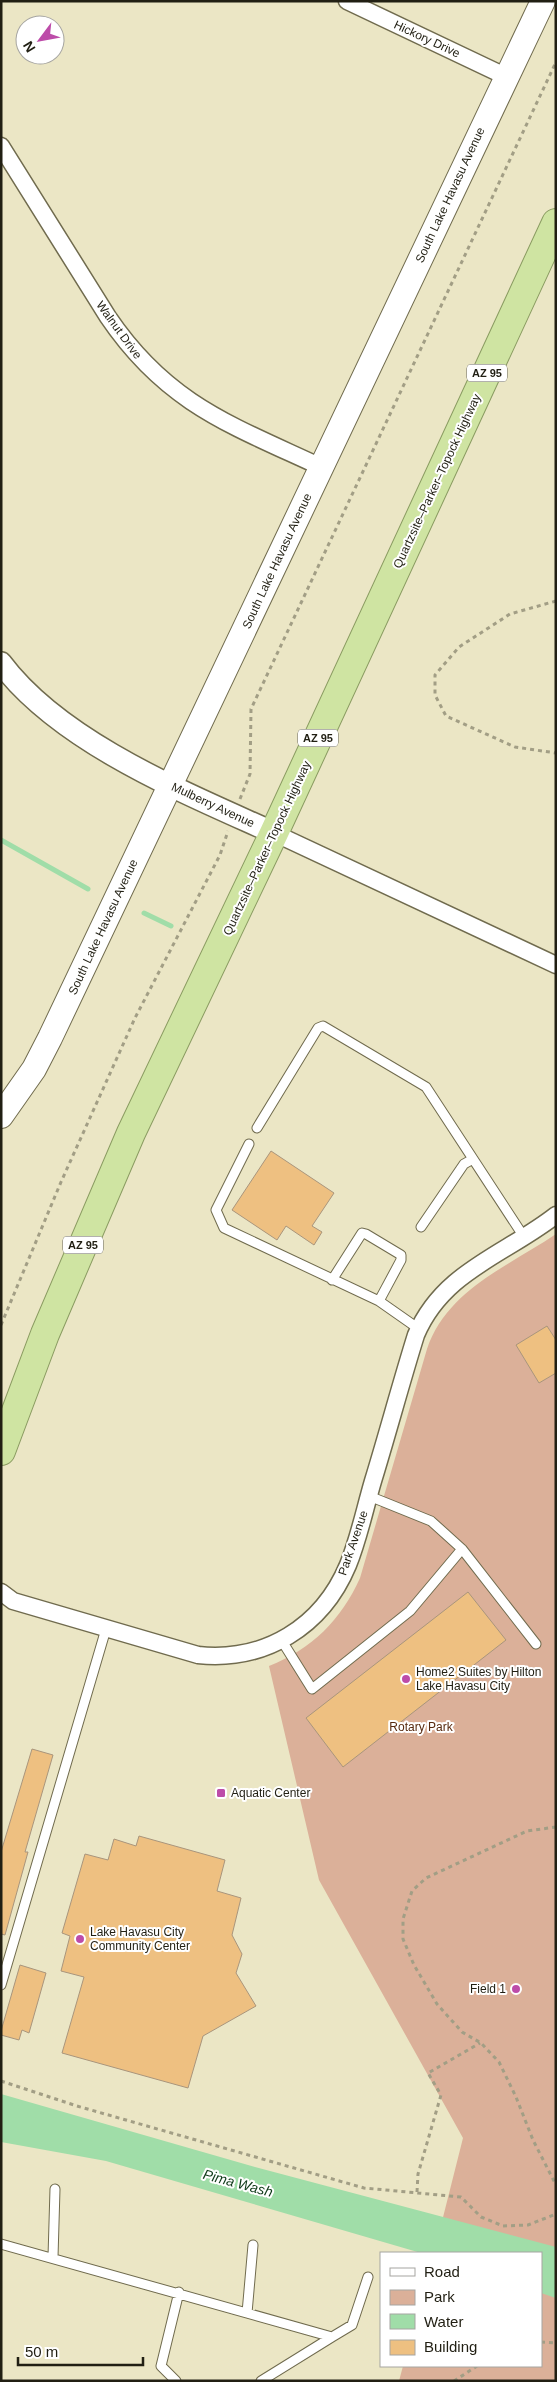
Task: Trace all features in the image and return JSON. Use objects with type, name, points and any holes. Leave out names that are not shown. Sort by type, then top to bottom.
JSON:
[{"type":"highway","name":"Quartzsite–Parker–Topock Highway","points":[[1,1450],[45,1334],[131,1133],[274,833],[556,223]]},
{"type":"main road","name":"South Lake Havasu Avenue","points":[[4,1106],[34,1069],[50,1038],[543,1]]},
{"type":"street","name":"Hickory Drive","points":[[347,1],[507,77]]},
{"type":"street","name":"Walnut Drive","points":[[1,146],[108,318],[126,343],[151,371],[168,387],[206,413],[321,467]]},
{"type":"street","name":"Mulberry Avenue","points":[[1,663],[22,686],[60,720],[170,786],[556,965]]},
{"type":"street","name":"Park Avenue","points":[[5,1598],[187,1653],[213,1657],[244,1654],[282,1641],[294,1634],[312,1619],[335,1589],[348,1564],[419,1329],[430,1308],[450,1286],[556,1215]]},
{"type":"lane","points":[[256,1128],[318,1028],[323,1026],[426,1088],[524,1237]]},
{"type":"lane","points":[[249,1144],[216,1210],[224,1228],[379,1301],[419,1329]]},
{"type":"lane","points":[[421,1227],[464,1164],[473,1159]]},
{"type":"lane","points":[[332,1280],[362,1233],[366,1234],[400,1255],[401,1260],[379,1301]]},
{"type":"lane","points":[[369,1496],[431,1521],[462,1549],[536,1644]]},
{"type":"lane","points":[[282,1641],[312,1690],[410,1611],[462,1549]]},
{"type":"lane","points":[[1,1985],[106,1629]]},
{"type":"lane","points":[[53,2257],[55,2189]]},
{"type":"lane","points":[[1,2244],[179,2292],[332,2337]]},
{"type":"lane","points":[[247,2313],[253,2245]]},
{"type":"lane","points":[[261,2381],[352,2325],[368,2277]]},
{"type":"lane","points":[[176,2381],[161,2366],[179,2292]]},
{"type":"path","points":[[1,1325],[61,1182],[135,1018],[220,855],[233,815],[250,774],[251,709],[556,62]]},
{"type":"path","points":[[556,601],[510,614],[459,647],[435,676],[435,694],[446,716],[515,747],[556,753]]},
{"type":"path","points":[[556,1827],[528,1831],[426,1878],[412,1891],[403,1919],[403,1939],[414,1965],[437,2004],[462,2032],[481,2043],[498,2062],[516,2096],[533,2140],[556,2185]]},
{"type":"path","points":[[417,2192],[418,2174],[441,2095],[428,2073],[481,2043]]},
{"type":"path","points":[[1,2081],[77,2106],[364,2188],[461,2197],[481,2217],[503,2226],[528,2225],[556,2214]]},
{"type":"path","points":[[542,2342],[556,2343]]},
{"type":"path","points":[[454,2381],[475,2367]]},
{"type":"green space","name":"Rotary Park","points":[[556,1234],[556,2381],[399,2381],[403,2367],[542,2367],[542,2252],[434,2252],[463,2138],[319,1880],[269,1666],[299,1651],[312,1642],[344,1607],[360,1578],[427,1349],[436,1328],[464,1295],[499,1269]]},
{"type":"water","name":"Pima Wash","points":[[1,2094],[255,2167],[556,2247],[556,2298],[542,2293],[542,2252],[418,2252],[106,2161],[1,2142]]},
{"type":"building","points":[[271,1151],[334,1193],[312,1226],[322,1232],[314,1245],[286,1226],[277,1240],[232,1210]]},
{"type":"building","points":[[547,1326],[556,1340],[556,1373],[539,1383],[516,1345]]},
{"type":"building","name":"Home2 Suites by Hilton Lake Havasu City","points":[[468,1592],[506,1640],[343,1767],[306,1718]]},
{"type":"building","points":[[32,1749],[53,1755],[25,1852],[28,1852],[5,1935],[1,1934],[1,1852]]},
{"type":"building","points":[[139,1836],[225,1860],[217,1891],[241,1898],[232,1935],[242,1954],[236,1973],[256,2006],[203,2036],[188,2088],[62,2053],[84,1977],[61,1971],[70,1936],[62,1933],[85,1854],[108,1860],[114,1839],[136,1846]]},
{"type":"building","points":[[20,1965],[46,1973],[29,2033],[22,2030],[19,2040],[1,2035],[1,2031]]},
{"type":"waterway","points":[[1,840],[88,889]]},
{"type":"waterway","points":[[144,913],[171,926]]},
{"type":"place","name":"Home2 Suites by Hilton Lake Havasu City","points":[[406,1679]]},
{"type":"place","name":"Aquatic Center","points":[[221,1793]]},
{"type":"place","name":"Lake Havasu City Community Center","points":[[80,1939]]},
{"type":"place","name":"Field 1","points":[[516,1989]]}]
